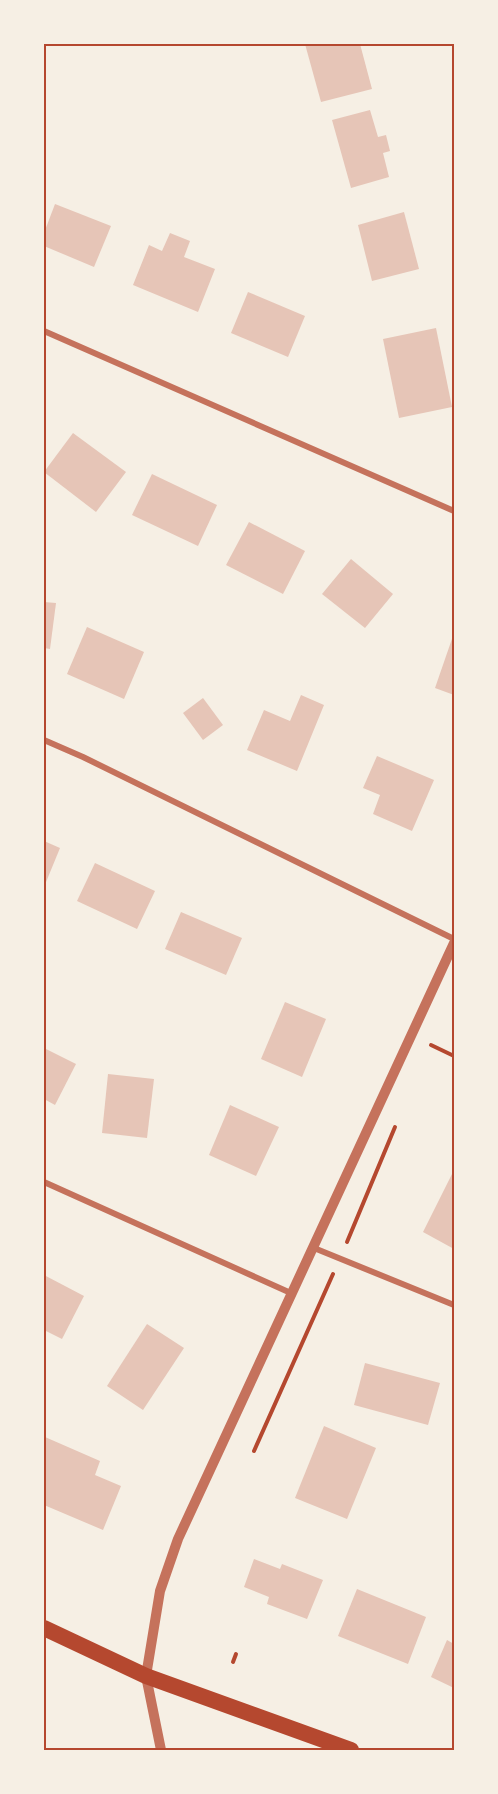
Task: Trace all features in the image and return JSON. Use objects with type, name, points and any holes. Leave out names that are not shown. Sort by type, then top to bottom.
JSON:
[{"type":"highway","points":[[44,1628],[146,1676],[351,1750]]},
{"type":"street","points":[[44,331],[454,511]]},
{"type":"street","points":[[44,740],[83,756],[454,941],[294,1294],[178,1539],[160,1591],[146,1676],[161,1750]]},
{"type":"street","points":[[44,1182],[294,1294]]},
{"type":"street","points":[[314,1248],[454,1305]]},
{"type":"path","points":[[425,1055],[435,1035]]},
{"type":"path","points":[[254,1451],[340,1258],[398,1119]]},
{"type":"path","points":[[233,1662],[236,1654]]},
{"type":"building","points":[[305,44],[360,44],[372,89],[321,102]]},
{"type":"building","points":[[370,110],[378,137],[386,135],[390,151],[383,153],[389,177],[351,188],[332,120]]},
{"type":"building","points":[[55,204],[111,226],[94,267],[44,246],[44,233]]},
{"type":"building","points":[[404,212],[419,269],[372,281],[358,225]]},
{"type":"building","points":[[170,233],[190,241],[184,257],[215,269],[198,312],[133,285],[149,245],[162,251]]},
{"type":"building","points":[[248,292],[305,316],[288,357],[231,333]]},
{"type":"building","points":[[436,328],[452,407],[399,418],[383,339]]},
{"type":"building","points":[[73,433],[126,472],[96,512],[44,472]]},
{"type":"building","points":[[152,474],[217,505],[198,546],[132,515]]},
{"type":"building","points":[[249,522],[305,551],[283,594],[226,565]]},
{"type":"building","points":[[351,559],[393,594],[365,628],[322,594]]},
{"type":"building","points":[[44,602],[56,603],[50,649],[44,648]]},
{"type":"building","points":[[87,627],[144,652],[124,699],[67,674]]},
{"type":"building","points":[[454,633],[454,695],[435,688]]},
{"type":"building","points":[[301,695],[324,705],[297,771],[247,750],[264,710],[290,721]]},
{"type":"building","points":[[203,698],[223,725],[203,740],[183,713]]},
{"type":"building","points":[[377,756],[434,780],[412,831],[373,814],[380,795],[363,788]]},
{"type":"building","points":[[44,841],[60,848],[44,887]]},
{"type":"building","points":[[95,863],[155,891],[137,929],[77,901]]},
{"type":"building","points":[[181,912],[242,938],[226,975],[165,949]]},
{"type":"building","points":[[285,1002],[326,1019],[302,1077],[261,1059]]},
{"type":"building","points":[[44,1048],[76,1064],[55,1105],[44,1099]]},
{"type":"building","points":[[108,1074],[154,1079],[147,1138],[102,1133]]},
{"type":"building","points":[[230,1105],[279,1127],[256,1176],[209,1155]]},
{"type":"building","points":[[454,1170],[454,1249],[423,1232]]},
{"type":"building","points":[[44,1275],[84,1296],[62,1339],[44,1330]]},
{"type":"building","points":[[147,1324],[184,1348],[143,1410],[107,1386]]},
{"type":"building","points":[[365,1363],[440,1383],[428,1425],[354,1405]]},
{"type":"building","points":[[324,1426],[376,1448],[347,1519],[295,1498]]},
{"type":"building","points":[[45,1437],[100,1461],[95,1475],[121,1486],[103,1530],[44,1505]]},
{"type":"building","points":[[254,1559],[280,1569],[282,1564],[323,1580],[307,1619],[267,1604],[269,1597],[244,1587]]},
{"type":"building","points":[[357,1589],[426,1617],[408,1664],[338,1636]]},
{"type":"building","points":[[447,1640],[454,1644],[454,1688],[431,1677]]}]
